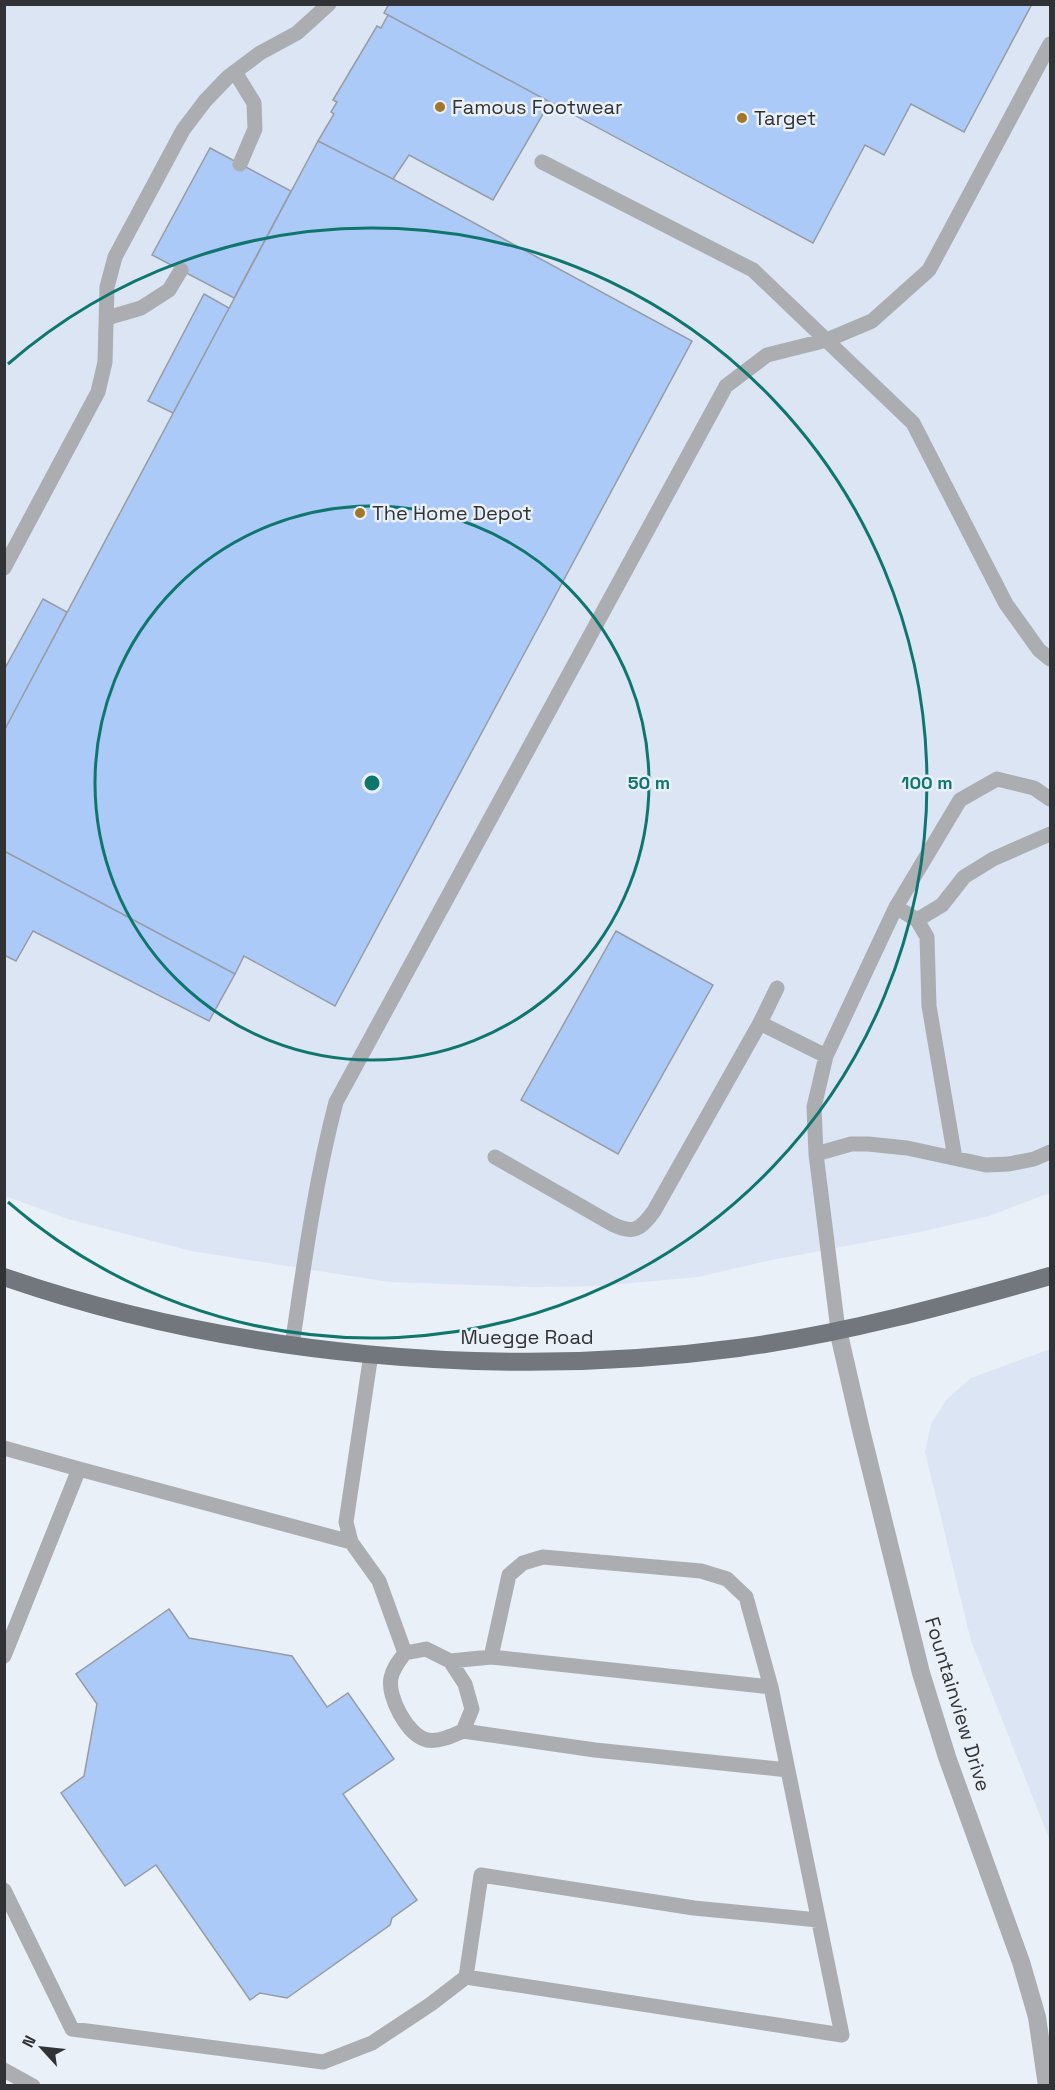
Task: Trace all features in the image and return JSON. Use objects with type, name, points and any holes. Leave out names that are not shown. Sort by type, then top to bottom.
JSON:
[{"type":"main road","name":"Muegge Road","points":[[4,1277],[91,1304],[181,1327],[292,1346],[473,1361],[574,1361],[649,1357],[738,1348],[838,1330],[943,1307],[1050,1276]]},
{"type":"street","name":"Fountainview Drive","points":[[838,1330],[921,1673],[947,1757],[1021,1962],[1037,2017],[1047,2085]]},
{"type":"lane","points":[[4,568],[98,392],[105,363],[107,287],[115,257],[183,130],[205,100],[235,72],[260,53],[297,33],[329,4]]},
{"type":"lane","points":[[292,1346],[305,1251],[323,1152],[336,1102],[726,386],[767,355],[827,340],[872,321],[928,270],[1050,44]]},
{"type":"lane","points":[[235,72],[254,103],[255,129],[240,164]]},
{"type":"lane","points":[[542,162],[753,270],[913,423],[1006,604],[1039,650],[1050,659]]},
{"type":"lane","points":[[107,318],[141,308],[169,290],[181,270]]},
{"type":"lane","points":[[838,1330],[816,1154],[814,1107],[826,1056],[896,907],[960,800],[996,779],[1034,788],[1050,799]]},
{"type":"lane","points":[[917,920],[942,905],[964,877],[973,871],[993,859],[1050,834]]},
{"type":"lane","points":[[896,907],[917,920],[927,937],[929,1006],[955,1158]]},
{"type":"lane","points":[[495,1157],[623,1230],[631,1231],[644,1224],[760,1023],[777,988]]},
{"type":"lane","points":[[760,1023],[826,1056]]},
{"type":"lane","points":[[816,1154],[851,1144],[868,1143],[907,1148],[986,1165],[1009,1164],[1034,1159],[1050,1152]]},
{"type":"lane","points":[[371,1354],[346,1522],[351,1542],[379,1581],[405,1653]]},
{"type":"lane","points":[[4,1448],[351,1542]]},
{"type":"lane","points":[[4,1656],[79,1469]]},
{"type":"lane","points":[[466,1977],[842,2035],[771,1687],[746,1597],[727,1579],[701,1571],[543,1557],[523,1563],[509,1575],[491,1657]]},
{"type":"lane","points":[[463,1731],[472,1709],[465,1684],[450,1661],[426,1649],[405,1653],[394,1666],[390,1679],[392,1699],[409,1727],[426,1740],[445,1739],[463,1731],[595,1750],[788,1770]]},
{"type":"lane","points":[[450,1661],[491,1657],[771,1687]]},
{"type":"lane","points":[[4,1890],[72,2029],[323,2062],[372,2043],[431,2004],[466,1977],[481,1875],[694,1908],[818,1920]]},
{"type":"lane","points":[[4,2070],[33,2085]]},
{"type":"shaded area","points":[[5,5],[1050,5],[1050,1193],[989,1216],[698,1277],[599,1286],[533,1287],[389,1282],[191,1251],[68,1219],[5,1196]]},
{"type":"shaded area","points":[[1050,1349],[1050,1841],[971,1641],[925,1452],[931,1424],[946,1400],[971,1378]]},
{"type":"building","name":"Target","points":[[389,4],[1032,4],[964,132],[911,104],[884,155],[865,145],[813,243],[384,13]]},
{"type":"building","name":"Famous Footwear","points":[[388,15],[550,102],[493,200],[409,155],[393,179],[318,141],[334,114],[331,112],[337,102],[333,100],[377,26],[381,28]]},
{"type":"building","name":"The Home Depot","points":[[318,141],[393,179],[692,341],[335,1006],[244,956],[235,974],[4,851],[4,731]]},
{"type":"building","points":[[210,148],[291,191],[234,298],[152,255]]},
{"type":"building","points":[[204,294],[229,308],[173,413],[148,401]]},
{"type":"building","points":[[43,599],[67,612],[4,731],[4,670]]},
{"type":"building","points":[[4,851],[235,974],[209,1021],[33,931],[16,961],[4,955]]},
{"type":"building","points":[[616,931],[713,985],[618,1154],[521,1100]]},
{"type":"building","points":[[169,1609],[189,1638],[292,1656],[327,1707],[348,1693],[394,1759],[343,1794],[417,1900],[392,1918],[390,1925],[287,1998],[260,1993],[250,2000],[156,1865],[125,1886],[61,1793],[84,1776],[97,1704],[76,1674]]},
{"type":"place","name":"Famous Footwear","points":[[440,107]]},
{"type":"place","name":"Target","points":[[742,118]]},
{"type":"place","name":"The Home Depot","points":[[360,513]]}]
